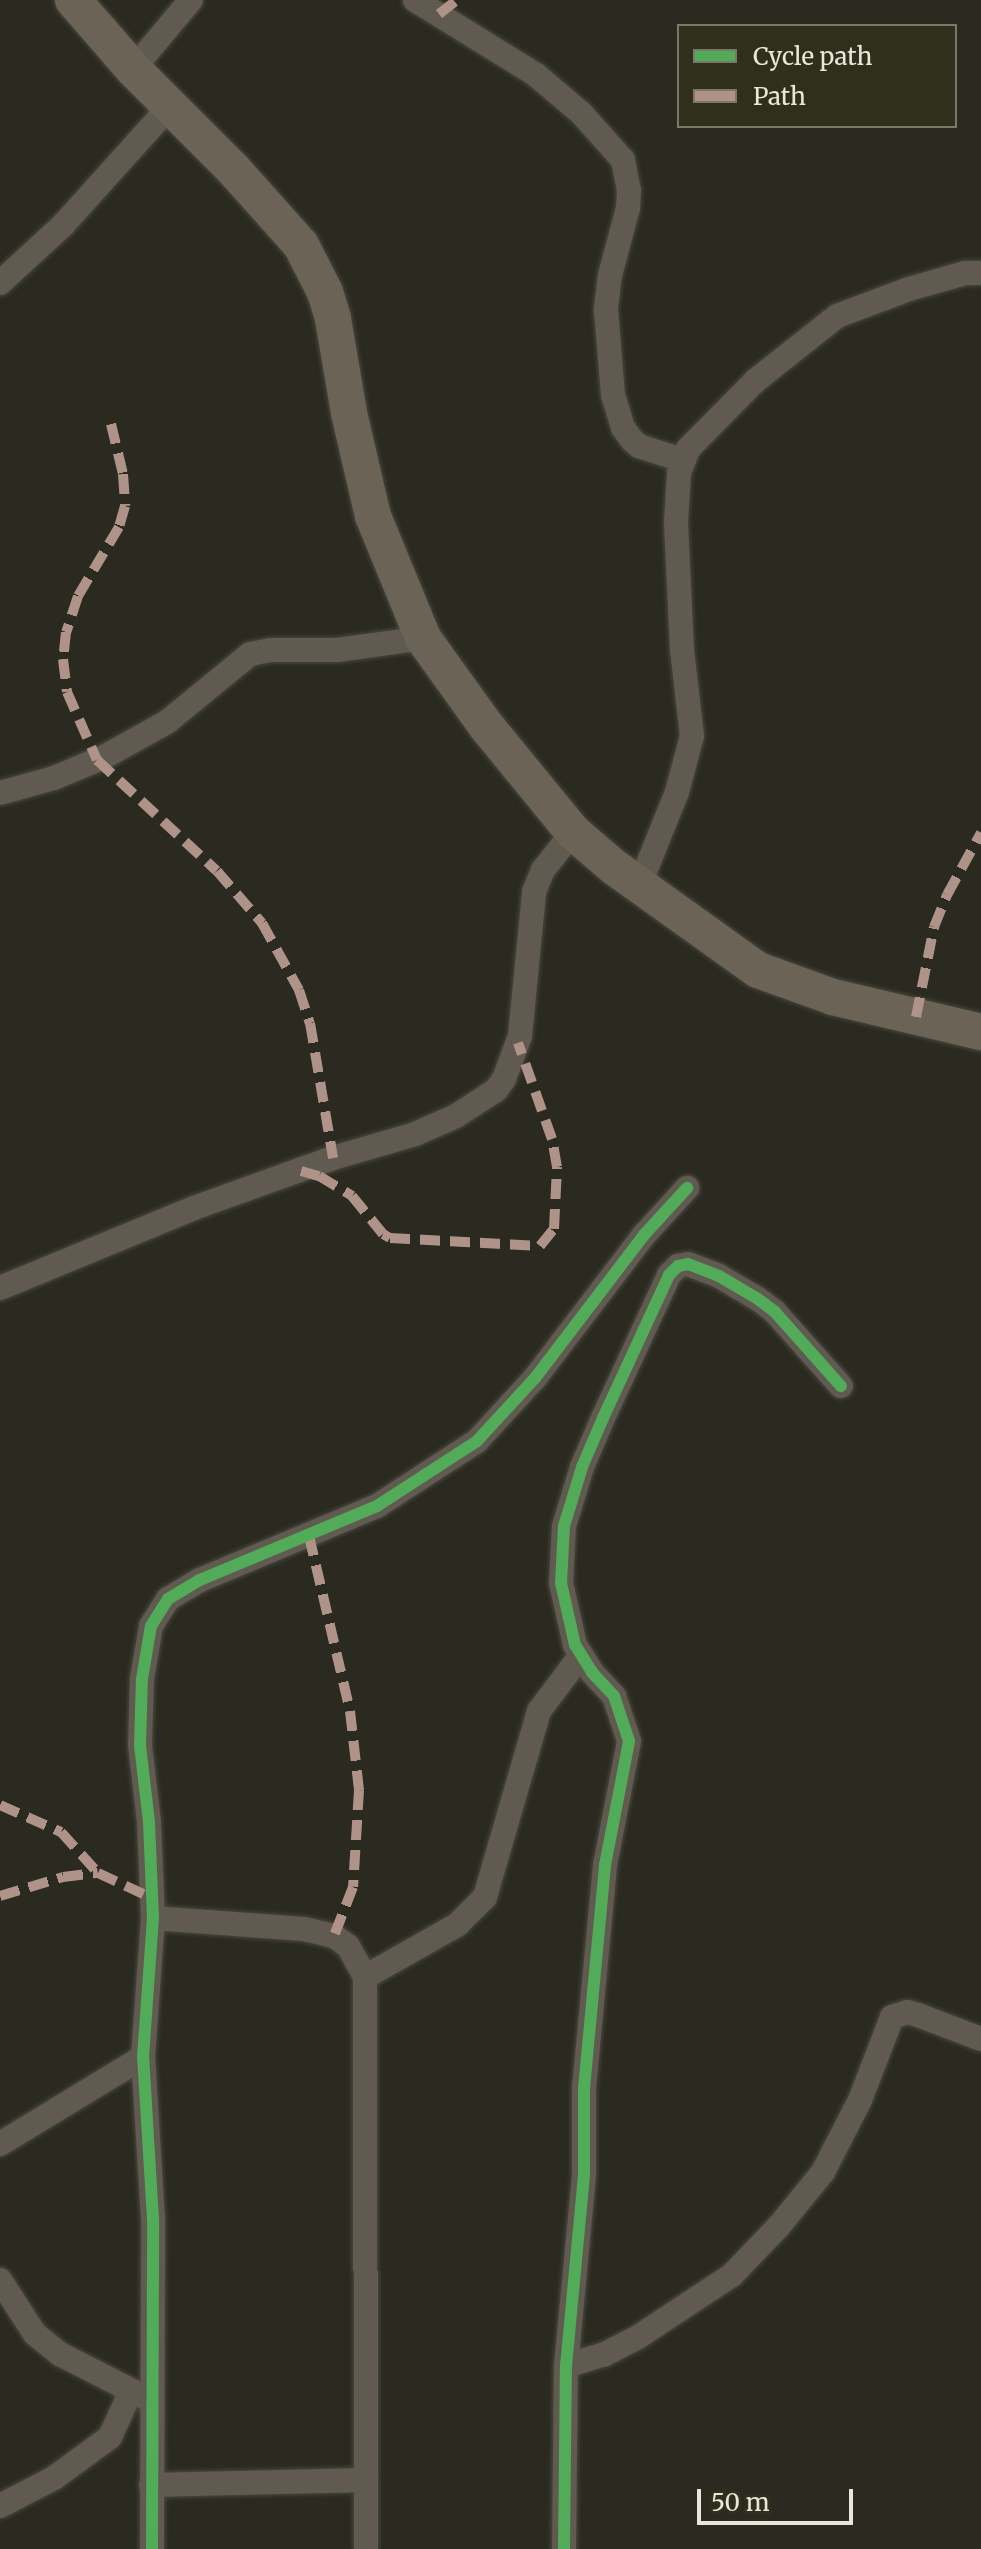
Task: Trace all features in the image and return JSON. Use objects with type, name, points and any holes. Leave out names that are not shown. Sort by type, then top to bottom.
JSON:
[{"type":"street","points":[[73,0],[133,69],[283,222],[312,265],[333,319],[349,413],[373,516],[423,638],[487,727],[573,832],[590,849],[758,970],[833,997],[981,1032]]},
{"type":"street","points":[[133,69],[191,0]]},
{"type":"street","points":[[415,0],[535,74],[581,113],[623,160],[629,190],[628,208],[610,275],[606,310],[613,395],[623,428],[632,440],[649,450],[682,460]]},
{"type":"street","points":[[0,283],[63,225],[170,106]]},
{"type":"street","points":[[640,884],[677,792],[692,736],[682,650],[676,522],[682,460],[699,437],[755,381],[837,316],[909,289],[965,273],[981,273]]},
{"type":"street","points":[[0,793],[54,778],[104,757],[167,722],[250,654],[270,650],[337,650],[423,638]]},
{"type":"street","points":[[0,1288],[194,1208],[333,1158],[415,1134],[456,1116],[496,1090],[504,1079],[520,1036],[534,892],[543,870],[573,832]]},
{"type":"street","points":[[152,2549],[151,2485],[141,2396],[153,2219],[143,2057],[153,1918],[149,1822],[140,1745],[142,1679],[151,1626],[168,1599],[200,1580],[377,1506],[477,1441],[535,1378],[644,1235],[687,1188]]},
{"type":"street","points":[[564,2549],[566,2366],[584,2174],[584,2088],[605,1865],[629,1741],[614,1696],[581,1655],[567,1618],[561,1583],[564,1526],[582,1467],[669,1275],[678,1266],[688,1264],[738,1286],[775,1312],[841,1386]]},
{"type":"street","points":[[365,1977],[457,1925],[485,1897],[539,1711],[581,1655]]},
{"type":"street","points":[[153,1918],[304,1929],[334,1936],[348,1946],[365,1977],[366,2549]]},
{"type":"street","points":[[566,2366],[603,2355],[638,2337],[732,2275],[779,2226],[823,2172],[860,2100],[892,2017],[907,2012],[981,2039]]},
{"type":"street","points":[[0,2144],[143,2057]]},
{"type":"street","points":[[0,2280],[35,2334],[87,2371],[141,2396]]},
{"type":"street","points":[[0,2506],[54,2478],[110,2437],[141,2396]]},
{"type":"street","points":[[151,2485],[366,2480]]},
{"type":"marked path","points":[[439,14],[457,0]]},
{"type":"marked path","points":[[111,424],[123,474],[125,506],[119,527],[78,596],[66,632],[63,659],[67,692],[97,760],[217,871],[262,923],[299,990],[310,1023],[333,1158]]},
{"type":"marked path","points":[[916,1017],[934,927],[947,895],[981,833]]},
{"type":"marked path","points":[[301,1171],[319,1176],[352,1196],[383,1234],[390,1238],[540,1246],[554,1229],[557,1167],[552,1139],[518,1043]]},
{"type":"marked path","points":[[309,1536],[350,1711],[359,1790],[353,1887],[334,1936]]},
{"type":"marked path","points":[[0,1805],[61,1832],[98,1873]]},
{"type":"marked path","points":[[0,1896],[63,1877],[98,1873],[152,1898]]},
{"type":"cycle path","points":[[152,2549],[153,2219],[143,2057],[153,1918],[149,1822],[140,1745],[142,1679],[151,1626],[168,1599],[200,1580],[377,1506],[477,1441],[535,1378],[644,1235],[687,1188]]},
{"type":"cycle path","points":[[564,2549],[566,2366],[584,2174],[584,2088],[605,1865],[629,1741],[614,1696],[592,1672],[575,1645],[561,1583],[564,1526],[582,1467],[603,1418],[669,1275],[678,1266],[688,1264],[719,1276],[758,1299],[775,1312],[841,1386]]}]
